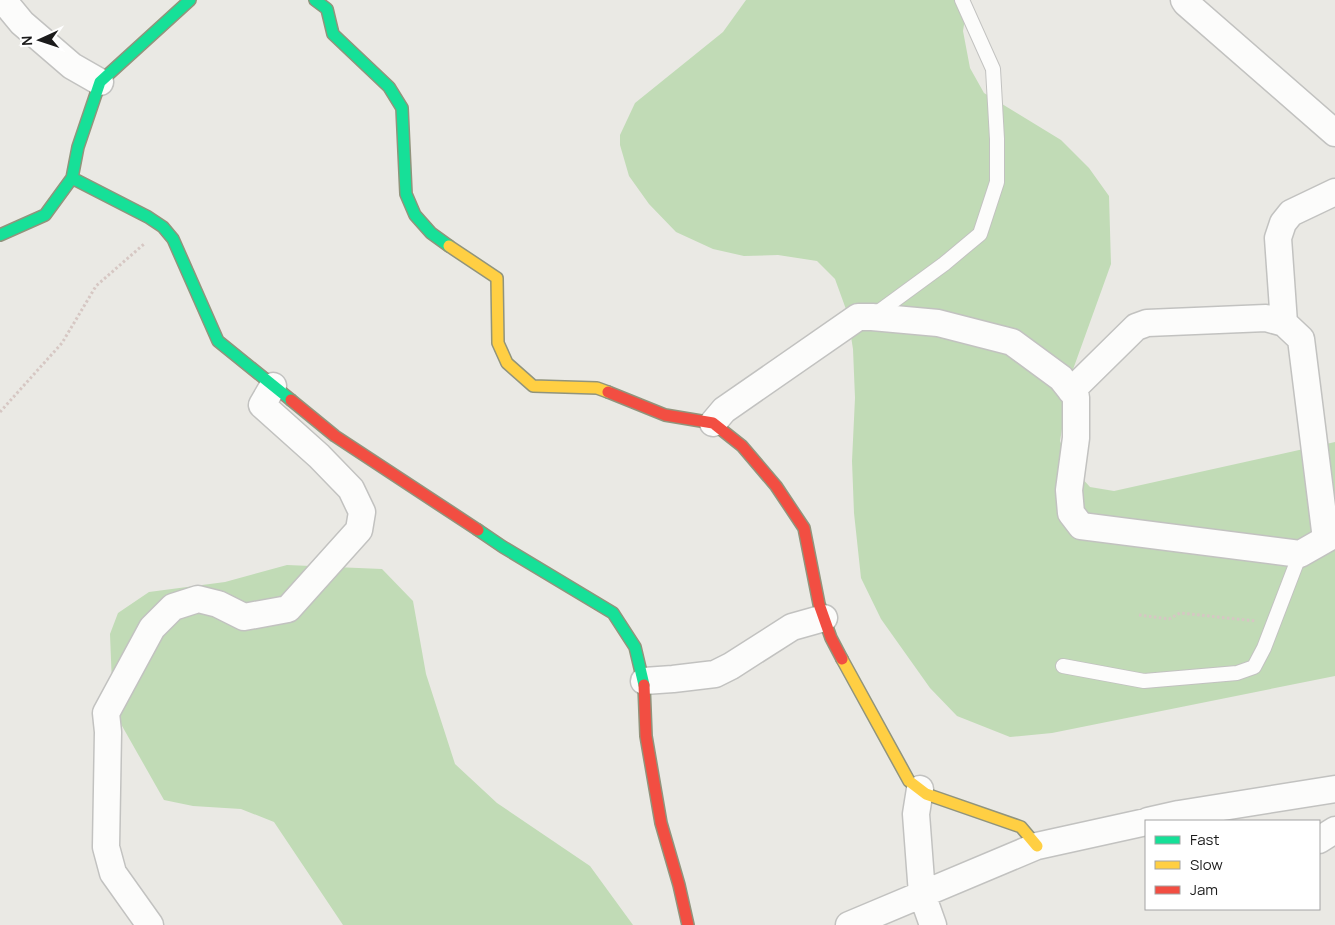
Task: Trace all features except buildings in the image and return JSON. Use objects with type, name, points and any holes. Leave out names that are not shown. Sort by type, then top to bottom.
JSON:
[{"type":"street","points":[[3,0],[22,23],[72,66],[100,82]]},
{"type":"street","points":[[0,236],[45,215],[72,178],[78,147],[100,82],[190,0]]},
{"type":"street","points":[[315,0],[327,9],[333,34],[389,87],[402,108],[406,194],[415,215],[431,233],[497,278],[498,343],[507,363],[532,386],[597,388],[665,415],[713,423],[742,446],[776,486],[804,528],[819,604],[831,638],[909,781],[926,794],[1021,827],[1037,846]]},
{"type":"street","points":[[1184,0],[1335,133]]},
{"type":"street","points":[[72,178],[148,217],[163,227],[173,239],[218,341],[335,436],[503,547],[613,613],[635,647],[644,681],[646,736],[658,804],[688,925]]},
{"type":"street","points":[[1284,323],[1278,238],[1283,223],[1291,213],[1335,192]]},
{"type":"street","points":[[713,423],[724,410],[858,317],[938,323],[1012,342],[1062,378],[1076,397],[1076,438],[1069,490],[1071,513],[1081,526],[1300,554],[1331,536],[1301,339],[1284,323],[1266,318],[1147,323],[1136,327],[1071,390]]},
{"type":"street","points":[[150,925],[113,872],[106,847],[108,732],[106,712],[152,628],[173,607],[198,599],[218,604],[244,617],[288,609],[359,530],[362,512],[351,489],[319,456],[262,405],[273,386]]},
{"type":"street","points":[[644,681],[673,680],[715,674],[792,627],[824,618]]},
{"type":"street","points":[[920,789],[916,814],[922,894],[933,925]]},
{"type":"street","points":[[1152,820],[1335,789]]},
{"type":"street","points":[[849,925],[1037,846],[1145,821]]},
{"type":"street","points":[[1320,839],[1335,830]]},
{"type":"lane","points":[[872,317],[944,264],[980,234],[997,182],[997,139],[993,69],[962,0]]},
{"type":"lane","points":[[1063,666],[1144,681],[1237,673],[1254,667],[1264,648],[1300,554]]},
{"type":"path","points":[[0,412],[62,343],[96,286],[163,227]]},
{"type":"path","points":[[1139,615],[1169,619],[1180,613],[1274,623]]},
{"type":"green space","points":[[746,0],[968,0],[963,31],[970,68],[984,93],[1061,140],[1089,168],[1109,196],[1111,264],[1071,375],[1060,441],[1069,464],[1090,487],[1114,491],[1335,442],[1335,676],[1052,733],[1010,737],[957,716],[930,688],[881,619],[861,578],[854,513],[852,461],[855,398],[853,349],[847,312],[835,279],[817,261],[778,255],[744,256],[713,249],[676,232],[649,204],[629,176],[620,145],[620,135],[635,103],[723,32]]},
{"type":"green space","points":[[287,565],[382,569],[413,601],[426,674],[455,764],[497,803],[590,866],[633,925],[343,925],[274,822],[241,809],[193,806],[164,800],[113,710],[110,634],[118,613],[149,592],[225,582]]},
{"type":"traffic: fast","points":[[0,235],[45,215],[72,178],[78,147],[100,82],[190,0]]},
{"type":"traffic: fast","points":[[315,0],[327,9],[333,34],[389,87],[402,108],[406,194],[415,215],[431,233],[449,246]]},
{"type":"traffic: fast","points":[[72,178],[148,217],[163,227],[173,239],[218,341],[291,400]]},
{"type":"traffic: fast","points":[[478,530],[613,613],[635,647],[644,685]]},
{"type":"traffic: slow","points":[[449,246],[497,278],[498,343],[507,363],[533,386],[597,388],[608,392]]},
{"type":"traffic: slow","points":[[842,659],[909,781],[926,794],[1021,827],[1037,846]]},
{"type":"traffic: jam","points":[[608,392],[665,415],[713,423],[742,446],[776,486],[804,528],[819,604],[831,638],[842,659]]},
{"type":"traffic: jam","points":[[291,400],[335,436],[478,530]]},
{"type":"traffic: jam","points":[[644,685],[646,736],[661,823],[679,885],[688,925]]}]
